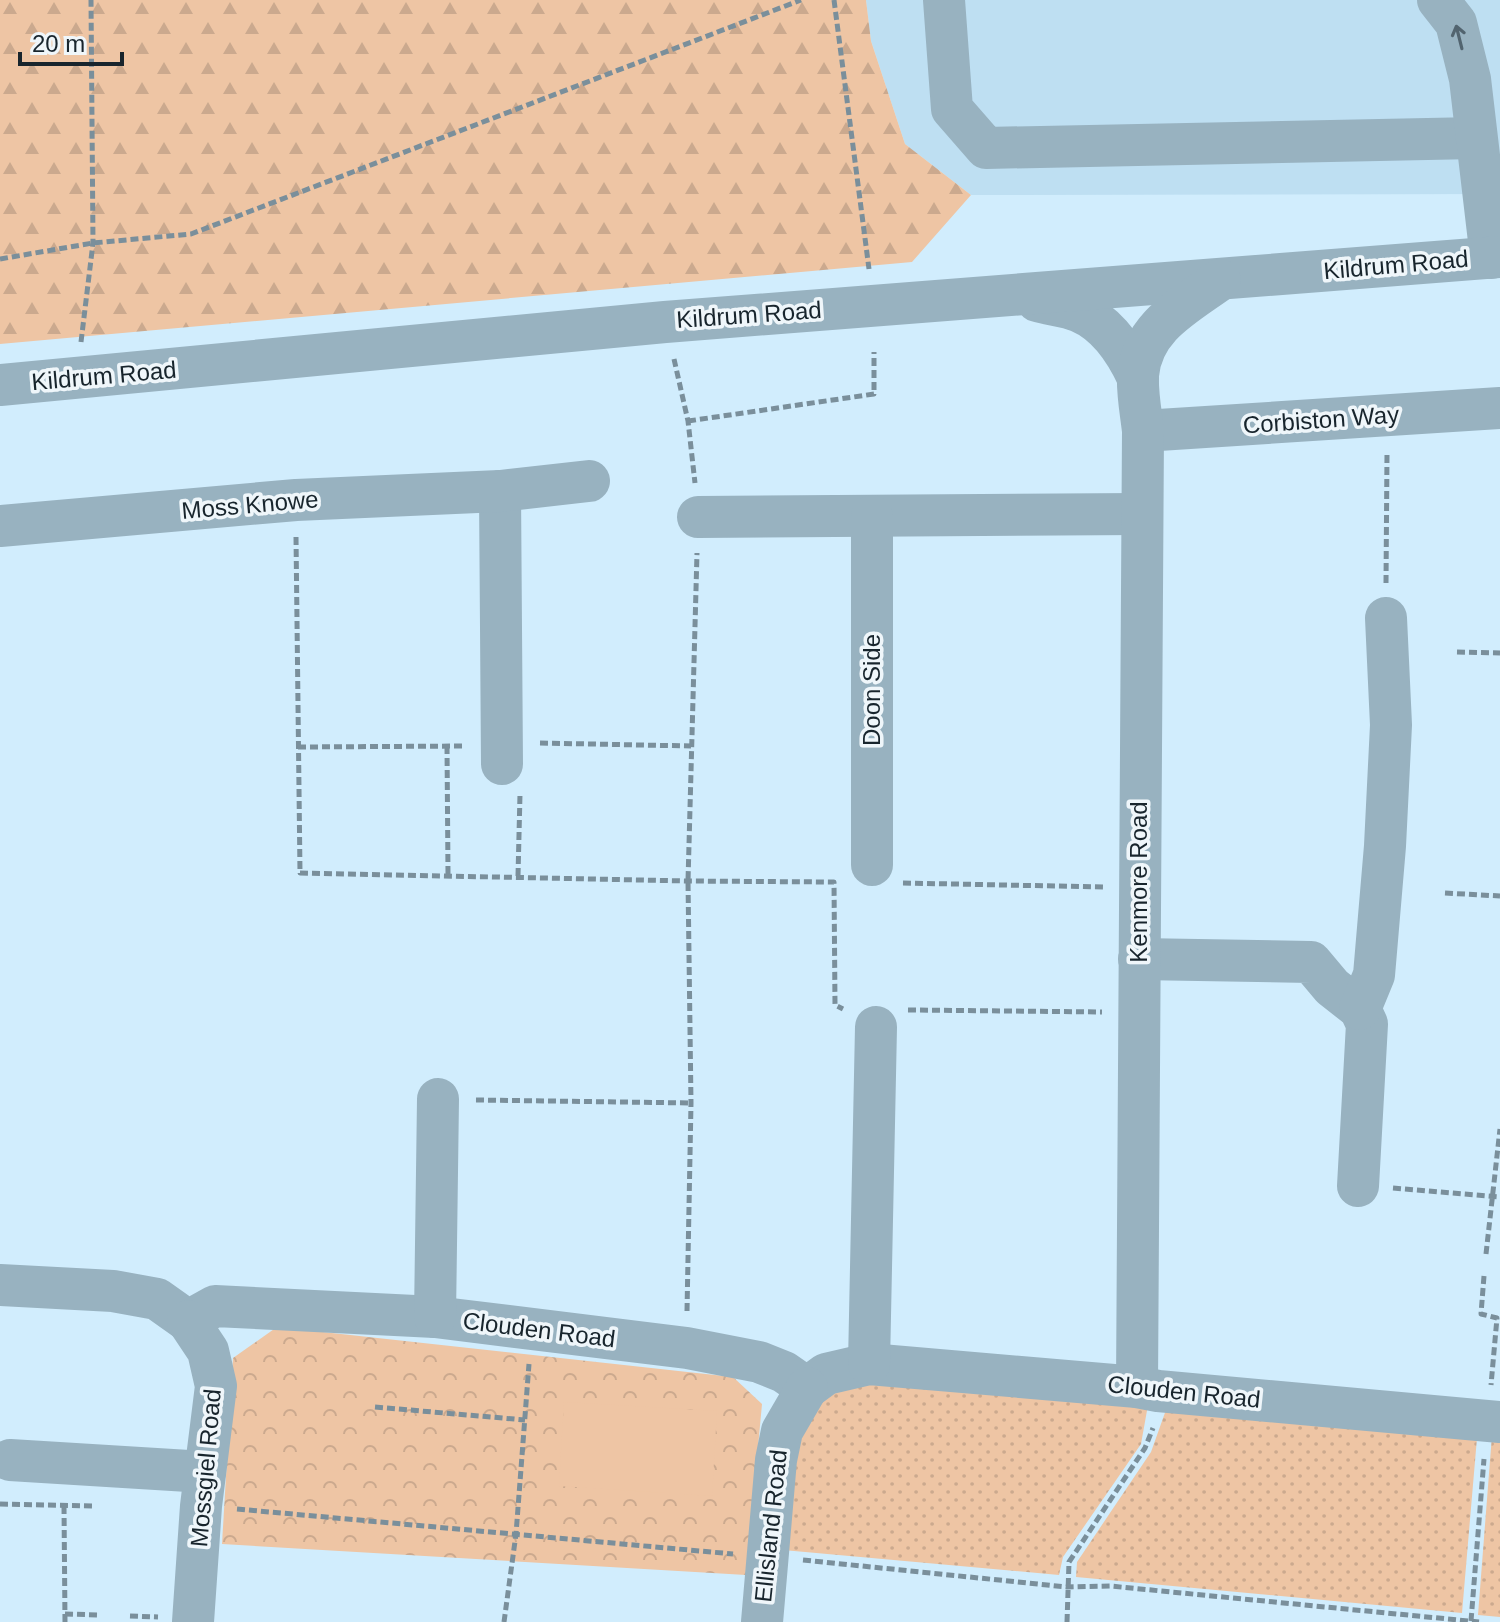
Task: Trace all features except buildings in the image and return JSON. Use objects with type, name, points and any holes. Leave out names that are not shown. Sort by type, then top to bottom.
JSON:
[{"type":"street","points":[[944,0],[952,109],[986,148],[1476,138]]},
{"type":"street","points":[[1438,0],[1456,23],[1485,77],[1476,138],[1495,257]]},
{"type":"street","name":"Kildrum Road","points":[[0,385],[665,322],[1495,257]]},
{"type":"street","name":"Kenmore Road","points":[[1148,1389],[1138,1012],[1143,431],[1138,378],[1141,354],[1152,334],[1221,280]]},
{"type":"street","name":"Kenmore Road","points":[[1010,295],[1081,312],[1105,329],[1125,350],[1138,378]]},
{"type":"street","name":"Corbiston Way","points":[[1143,431],[1500,408]]},
{"type":"street","name":"Moss Knowe","points":[[0,526],[296,500],[500,491],[589,481]]},
{"type":"street","points":[[500,491],[502,751]]},
{"type":"street","points":[[698,517],[1140,514]]},
{"type":"street","name":"Doon Side","points":[[872,516],[873,877]]},
{"type":"street","points":[[1360,1009],[1374,975],[1385,846],[1391,725],[1386,618]]},
{"type":"street","points":[[1139,959],[1311,962],[1332,987],[1360,1009],[1367,1024],[1358,1186]]},
{"type":"street","points":[[869,1364],[876,1027]]},
{"type":"street","name":"Clouden Road","points":[[435,1317],[438,1099]]},
{"type":"street","points":[[0,1285],[113,1291],[157,1299],[188,1321]]},
{"type":"street","name":"Clouden Road","points":[[188,1321],[215,1306],[435,1317],[687,1348],[759,1362],[784,1372],[807,1388],[826,1374],[869,1364],[1494,1422]]},
{"type":"street","name":"Mossgiel Road","points":[[188,1321],[208,1351],[216,1386],[205,1472],[193,1622]]},
{"type":"street","name":"Ellisland Road","points":[[762,1622],[776,1460],[782,1431],[807,1388]]},
{"type":"street","points":[[10,1460],[205,1472]]},
{"type":"path","points":[[77,379],[93,243],[91,0]]},
{"type":"path","points":[[0,259],[93,243],[191,234],[801,0]]},
{"type":"path","points":[[834,0],[870,275]]},
{"type":"path","points":[[665,322],[688,421],[698,517],[688,881],[691,1103],[687,1348]]},
{"type":"path","points":[[688,421],[874,394],[874,352]]},
{"type":"path","points":[[1386,618],[1388,416]]},
{"type":"path","points":[[296,500],[300,873],[688,881],[834,882],[873,877],[1139,888]]},
{"type":"path","points":[[1457,652],[1500,653]]},
{"type":"path","points":[[298,747],[447,746],[502,751],[691,746]]},
{"type":"path","points":[[447,746],[448,874]]},
{"type":"path","points":[[502,751],[521,764],[518,876]]},
{"type":"path","points":[[834,882],[835,1005],[876,1027],[889,1010],[1138,1012]]},
{"type":"path","points":[[1445,893],[1500,896]]},
{"type":"path","points":[[438,1099],[691,1103]]},
{"type":"path","points":[[1486,1254],[1496,1197],[1500,1129]]},
{"type":"path","points":[[1358,1186],[1496,1197]]},
{"type":"path","points":[[1471,1621],[1494,1422],[1497,1318],[1481,1314],[1484,1276]]},
{"type":"path","points":[[504,1622],[516,1534],[532,1329]]},
{"type":"path","points":[[1067,1622],[1069,1562],[1145,1448],[1160,1410],[1148,1389]]},
{"type":"path","points":[[375,1407],[525,1420]]},
{"type":"path","points":[[64,1506],[65,1622]]},
{"type":"path","points":[[65,1614],[98,1615]]},
{"type":"shaded area","points":[[866,0],[1500,0],[1500,194],[971,195],[905,144],[871,41]]},
{"type":"green space","points":[[0,0],[866,0],[871,41],[905,144],[971,195],[912,262],[0,344]]},
{"type":"green space","points":[[277,1327],[733,1377],[762,1404],[746,1575],[222,1544],[233,1358]]},
{"type":"green space","points":[[854,1381],[1148,1405],[1141,1444],[1063,1557],[1059,1575],[783,1550],[792,1448],[811,1408]]},
{"type":"green space","points":[[564,1402],[717,1411],[712,1496],[559,1486]]},
{"type":"green space","points":[[1167,1407],[1477,1438],[1462,1613],[1076,1577],[1077,1562],[1151,1452]]},
{"type":"green space","points":[[1492,1435],[1500,1436],[1500,1617],[1478,1615]]}]
